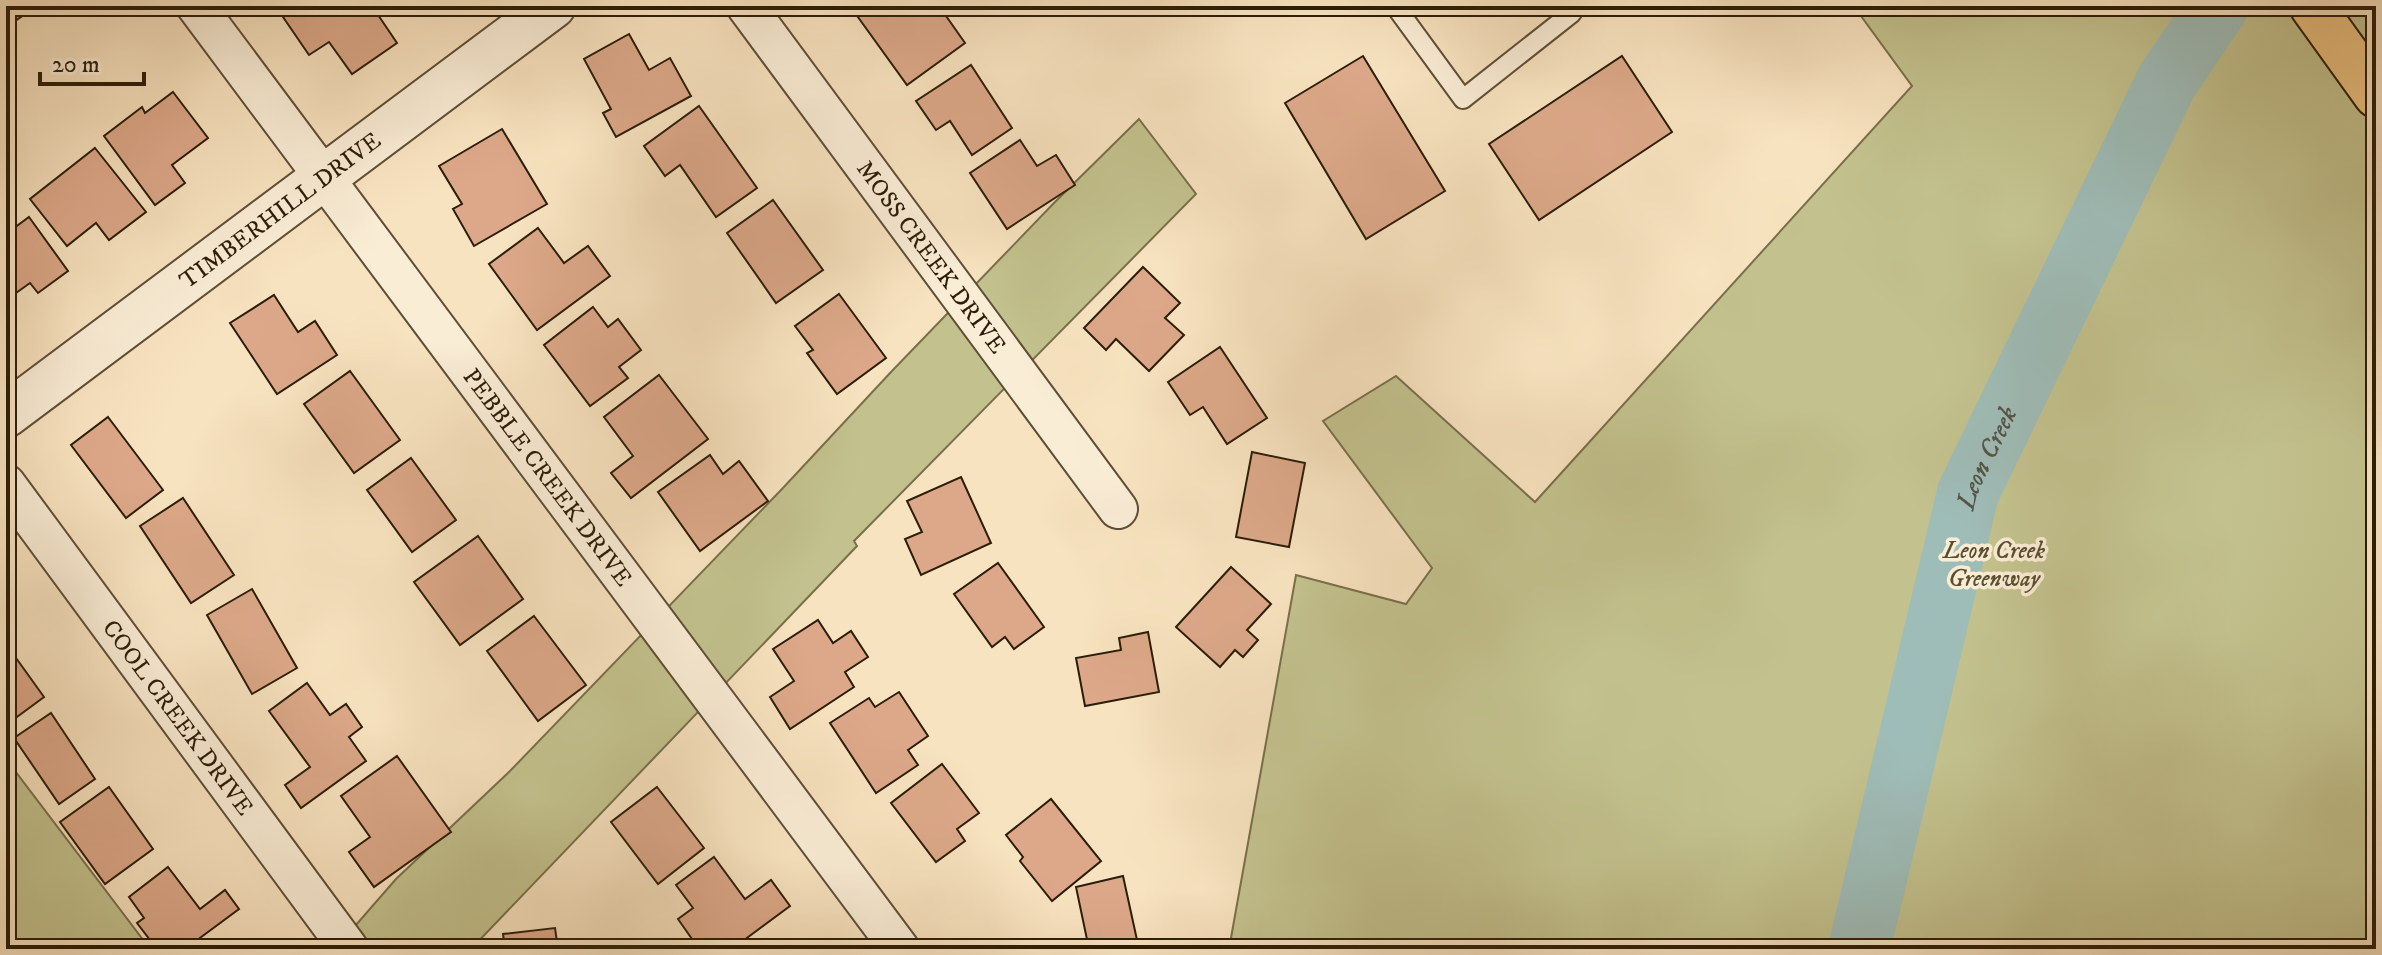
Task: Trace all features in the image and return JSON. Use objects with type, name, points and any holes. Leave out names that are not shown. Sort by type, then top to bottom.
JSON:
[{"type":"main road","points":[[2312,6],[2376,95]]},
{"type":"street","name":"PEBBLE CREEK DRIVE","points":[[196,6],[900,949]]},
{"type":"street","name":"TIMBERHILL DRIVE","points":[[6,415],[553,6]]},
{"type":"street","name":"MOSS CREEK DRIVE","points":[[746,6],[1118,509]]},
{"type":"street","name":"COOL CREEK DRIVE","points":[[6,484],[349,949]]},
{"type":"lane","points":[[1395,6],[1463,99],[1572,13],[1567,6]]},
{"type":"green space","name":"Leon Creek Greenway","points":[[1869,6],[2376,6],[2376,949],[1229,949],[1296,575],[1406,604],[1432,568],[1323,421],[1396,376],[1535,502],[1912,86],[1861,16]]},
{"type":"green space","points":[[1139,119],[1196,194],[854,541],[857,546],[471,949],[335,949],[396,879],[510,771],[1054,203]]},
{"type":"green space","points":[[6,759],[150,949],[15,949],[6,938]]},
{"type":"building","points":[[6,6],[37,6],[15,21]]},
{"type":"building","points":[[299,6],[372,6],[397,43],[352,74],[329,42],[309,55],[283,17]]},
{"type":"building","points":[[850,6],[939,6],[965,43],[907,85]]},
{"type":"building","points":[[629,34],[649,70],[670,58],[691,96],[616,137],[603,113],[611,109],[584,59]]},
{"type":"building","points":[[1363,56],[1445,191],[1366,239],[1285,103]]},
{"type":"building","points":[[1622,56],[1672,132],[1539,220],[1489,144]]},
{"type":"building","points":[[971,65],[1012,128],[972,155],[950,121],[936,130],[916,101]]},
{"type":"building","points":[[173,92],[208,138],[172,165],[185,183],[155,205],[104,136],[142,107],[145,113]]},
{"type":"building","points":[[699,106],[757,188],[716,217],[680,165],[665,176],[644,146]]},
{"type":"building","points":[[502,129],[547,204],[474,246],[453,209],[462,204],[439,166]]},
{"type":"building","points":[[1020,140],[1037,166],[1056,155],[1075,185],[1007,229],[970,173]]},
{"type":"building","points":[[95,148],[146,212],[109,240],[96,223],[67,246],[30,199]]},
{"type":"building","points":[[773,200],[823,270],[776,303],[727,233]]},
{"type":"building","points":[[29,217],[68,271],[38,293],[30,283],[6,300],[6,234]]},
{"type":"building","points":[[538,228],[564,263],[588,246],[610,276],[537,330],[489,264]]},
{"type":"building","points":[[1143,267],[1180,303],[1165,318],[1184,335],[1149,371],[1116,339],[1106,350],[1084,328]]},
{"type":"building","points":[[839,294],[886,358],[837,394],[807,353],[813,350],[795,326]]},
{"type":"building","points":[[274,295],[298,332],[315,321],[337,355],[277,394],[230,323]]},
{"type":"building","points":[[593,307],[608,327],[618,319],[641,350],[619,367],[628,378],[590,406],[544,345]]},
{"type":"building","points":[[1220,347],[1267,418],[1227,444],[1203,407],[1190,415],[1168,382]]},
{"type":"building","points":[[350,371],[400,440],[354,473],[304,404]]},
{"type":"building","points":[[659,375],[708,439],[631,498],[611,473],[633,456],[604,417]]},
{"type":"building","points":[[108,417],[163,490],[126,518],[71,445]]},
{"type":"building","points":[[1252,452],[1305,463],[1289,547],[1236,537]]},
{"type":"building","points":[[710,455],[723,474],[739,461],[768,501],[700,551],[658,492]]},
{"type":"building","points":[[411,458],[456,520],[412,552],[367,490]]},
{"type":"building","points":[[961,477],[991,543],[921,575],[905,539],[922,532],[907,501]]},
{"type":"building","points":[[183,498],[234,575],[191,603],[140,526]]},
{"type":"building","points":[[478,536],[523,599],[460,645],[414,582]]},
{"type":"building","points":[[998,563],[1044,627],[1014,649],[1005,637],[992,647],[954,594]]},
{"type":"building","points":[[1231,567],[1271,604],[1247,630],[1258,640],[1243,657],[1235,650],[1220,667],[1176,627]]},
{"type":"building","points":[[252,589],[297,668],[252,694],[207,615]]},
{"type":"building","points":[[534,616],[586,685],[538,721],[487,651]]},
{"type":"building","points":[[818,620],[833,643],[851,631],[868,657],[845,672],[854,687],[790,729],[770,697],[794,681],[773,649]]},
{"type":"building","points":[[1148,632],[1159,692],[1085,706],[1076,658],[1121,650],[1119,638]]},
{"type":"building","points":[[6,644],[44,697],[6,725]]},
{"type":"building","points":[[307,683],[330,715],[346,704],[362,727],[349,737],[366,761],[301,808],[285,785],[310,767],[269,711]]},
{"type":"building","points":[[899,692],[928,736],[908,750],[918,765],[876,793],[830,723],[869,698],[875,707]]},
{"type":"building","points":[[51,713],[95,779],[59,804],[14,738]]},
{"type":"building","points":[[397,756],[451,832],[374,887],[349,852],[370,837],[341,796]]},
{"type":"building","points":[[942,764],[979,813],[957,829],[965,841],[936,862],[891,803]]},
{"type":"building","points":[[109,787],[153,849],[105,884],[60,822]]},
{"type":"building","points":[[657,787],[704,848],[658,884],[611,822]]},
{"type":"building","points":[[1051,799],[1101,861],[1052,901],[1020,861],[1023,857],[1006,835]]},
{"type":"building","points":[[714,857],[745,899],[771,880],[790,906],[732,949],[699,949],[678,919],[693,908],[676,885]]},
{"type":"building","points":[[168,867],[200,909],[225,890],[239,909],[185,949],[157,949],[137,923],[144,918],[129,897]]},
{"type":"building","points":[[1123,876],[1139,949],[1089,949],[1076,887]]},
{"type":"building","points":[[555,928],[558,949],[505,949],[503,934]]},
{"type":"building","points":[[766,939],[774,949],[752,949]]},
{"type":"waterway","name":"Leon Creek","points":[[1859,949],[1968,493],[2167,81],[2218,6]]}]
